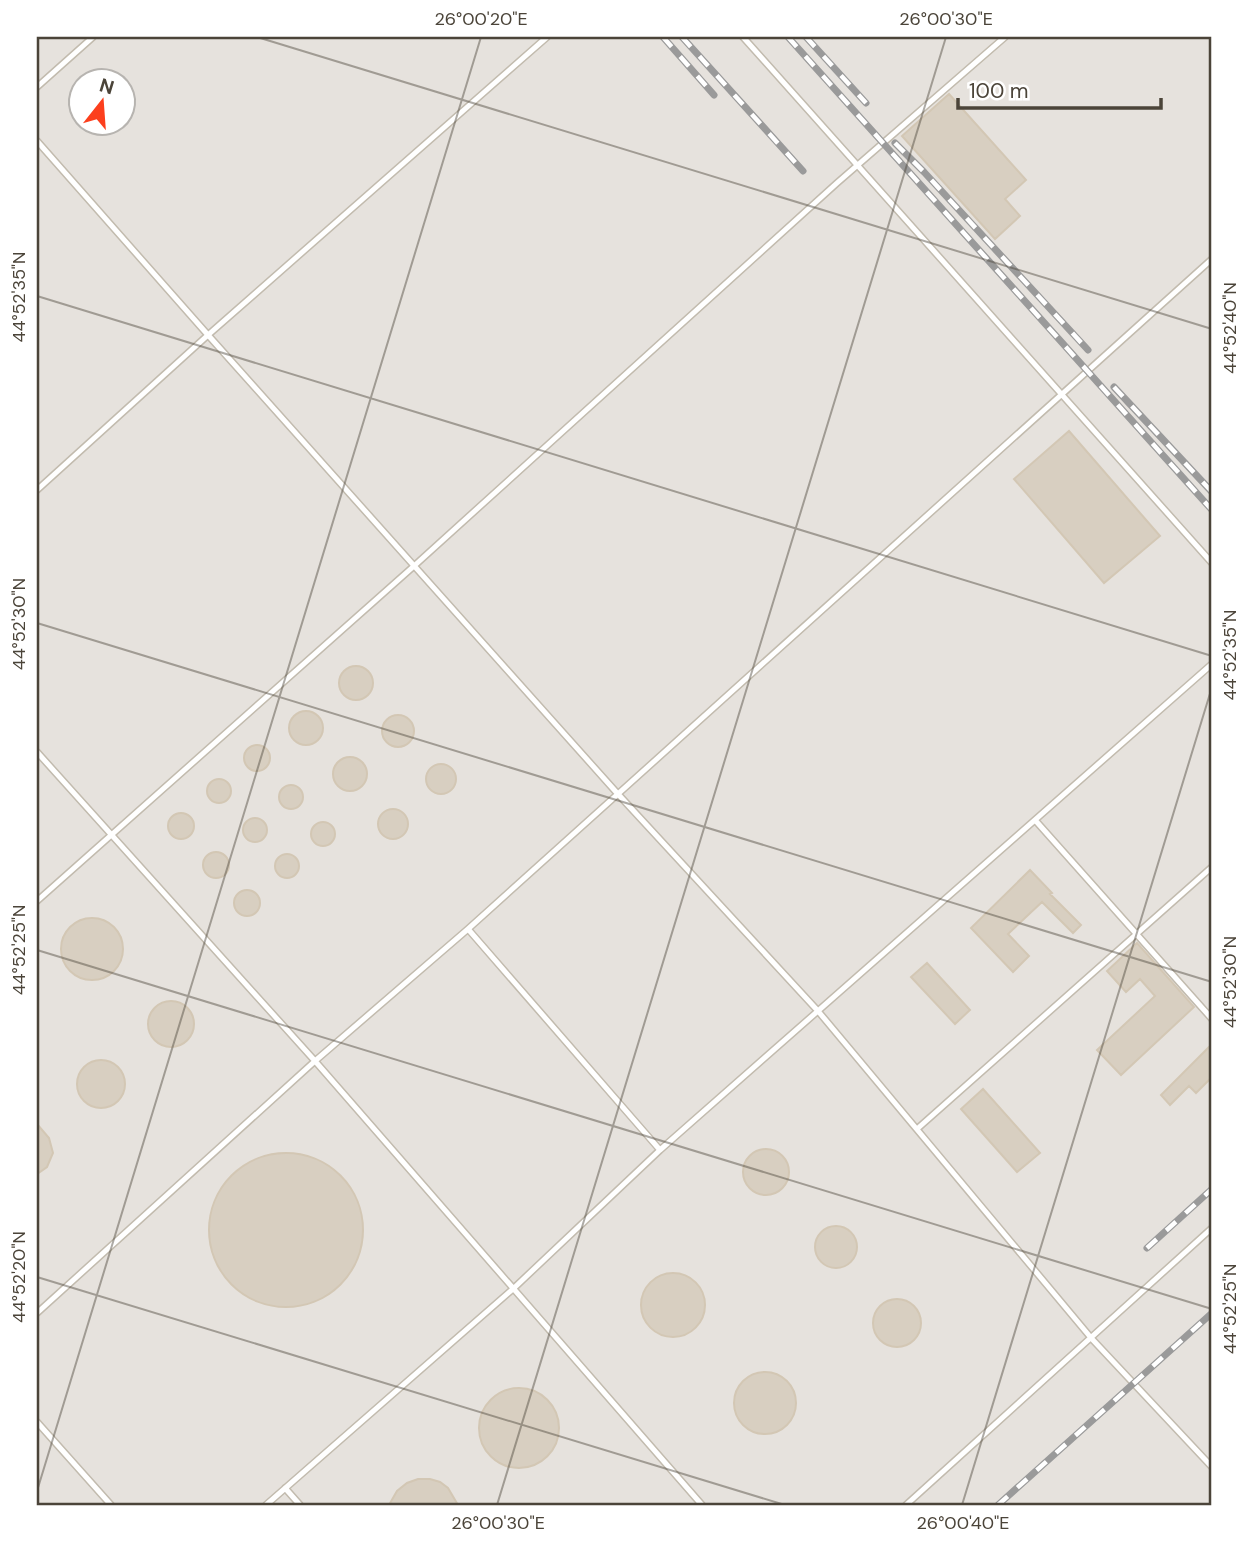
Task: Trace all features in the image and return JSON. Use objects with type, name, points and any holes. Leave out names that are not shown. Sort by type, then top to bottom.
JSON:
[{"type":"lane","points":[[37,87],[93,37]]},
{"type":"lane","points":[[37,490],[208,335],[547,37]]},
{"type":"lane","points":[[743,37],[1212,563]]},
{"type":"lane","points":[[991,37],[997,43]]},
{"type":"lane","points":[[37,901],[1004,37]]},
{"type":"lane","points":[[37,141],[617,793],[818,1011],[1092,1339],[1212,1467]]},
{"type":"lane","points":[[37,1313],[314,1061],[468,929],[1212,259]]},
{"type":"lane","points":[[266,1505],[514,1288],[660,1150],[1212,664]]},
{"type":"lane","points":[[37,752],[314,1061],[702,1505]]},
{"type":"lane","points":[[1035,820],[1212,1019]]},
{"type":"lane","points":[[917,1129],[1212,867]]},
{"type":"lane","points":[[468,929],[660,1150]]},
{"type":"lane","points":[[906,1505],[1212,1228]]},
{"type":"lane","points":[[37,1422],[111,1505]]},
{"type":"lane","points":[[285,1488],[300,1505]]},
{"type":"shaded area","points":[[37,37],[1212,37],[1212,1505],[37,1505]]},
{"type":"building","points":[[949,94],[1026,180],[1005,199],[1020,216],[995,239],[902,136]]},
{"type":"building","points":[[1069,431],[1160,536],[1104,583],[1014,479]]},
{"type":"building","points":[[356,666],[368,671],[373,683],[368,695],[356,700],[344,695],[339,683],[344,671]]},
{"type":"building","points":[[306,711],[318,716],[323,728],[318,740],[306,745],[294,740],[289,728],[294,716]]},
{"type":"building","points":[[398,715],[409,720],[414,731],[409,742],[398,747],[387,742],[382,731],[387,720]]},
{"type":"building","points":[[257,745],[266,749],[270,758],[266,767],[257,771],[248,767],[244,758],[248,749]]},
{"type":"building","points":[[350,757],[362,762],[367,774],[362,786],[350,791],[338,786],[333,774],[338,762]]},
{"type":"building","points":[[441,764],[451,769],[456,779],[451,789],[441,794],[431,789],[426,779],[431,769]]},
{"type":"building","points":[[219,779],[230,786],[231,791],[224,802],[219,803],[208,796],[207,791],[214,780]]},
{"type":"building","points":[[291,785],[300,788],[303,797],[300,806],[291,809],[282,806],[279,797],[282,788]]},
{"type":"building","points":[[393,809],[404,813],[408,824],[404,835],[393,839],[382,835],[378,824],[382,813]]},
{"type":"building","points":[[181,813],[190,817],[194,826],[190,835],[181,839],[172,835],[168,826],[172,817]]},
{"type":"building","points":[[255,818],[266,825],[267,830],[260,841],[255,842],[244,835],[243,830],[250,819]]},
{"type":"building","points":[[323,822],[334,829],[335,834],[328,845],[323,846],[312,839],[311,834],[318,823]]},
{"type":"building","points":[[216,852],[225,856],[229,865],[225,874],[216,878],[207,874],[203,865],[207,856]]},
{"type":"building","points":[[287,854],[298,861],[299,866],[292,877],[287,878],[276,871],[275,866],[282,855]]},
{"type":"building","points":[[1030,870],[1081,925],[1073,933],[1042,902],[1008,934],[1029,956],[1013,972],[971,928]]},
{"type":"building","points":[[247,890],[256,894],[260,903],[256,912],[247,916],[238,912],[234,903],[238,894]]},
{"type":"building","points":[[86,918],[98,918],[114,927],[121,937],[121,961],[114,971],[98,980],[86,980],[75,975],[66,966],[61,955],[61,943],[66,932],[75,923]]},
{"type":"building","points":[[1137,943],[1194,1007],[1121,1075],[1097,1050],[1155,996],[1140,979],[1126,992],[1107,971]]},
{"type":"building","points":[[927,963],[970,1010],[955,1024],[911,977]]},
{"type":"building","points":[[171,1001],[187,1008],[194,1024],[187,1040],[171,1047],[155,1040],[148,1024],[155,1008]]},
{"type":"building","points":[[1212,1044],[1212,1077],[1196,1093],[1189,1086],[1170,1105],[1161,1095]]},
{"type":"building","points":[[101,1060],[118,1067],[125,1084],[118,1101],[101,1108],[84,1101],[77,1084],[84,1067]]},
{"type":"building","points":[[983,1089],[1040,1153],[1017,1172],[961,1109]]},
{"type":"building","points":[[37,1124],[49,1138],[53,1153],[47,1167],[37,1174]]},
{"type":"building","points":[[766,1149],[782,1156],[789,1172],[782,1188],[766,1195],[750,1188],[743,1172],[750,1156]]},
{"type":"building","points":[[286,1153],[315,1159],[340,1176],[357,1201],[363,1230],[357,1259],[340,1284],[315,1301],[286,1307],[257,1301],[232,1284],[215,1259],[209,1230],[215,1201],[232,1176],[257,1159]]},
{"type":"building","points":[[836,1226],[851,1232],[857,1247],[851,1262],[836,1268],[821,1262],[815,1247],[821,1232]]},
{"type":"building","points":[[667,1273],[679,1273],[696,1282],[703,1293],[703,1317],[696,1328],[679,1337],[667,1337],[655,1332],[646,1323],[641,1311],[641,1299],[646,1287],[655,1278]]},
{"type":"building","points":[[897,1299],[914,1306],[921,1323],[914,1340],[897,1347],[880,1340],[873,1323],[880,1306]]},
{"type":"building","points":[[759,1372],[771,1372],[787,1381],[794,1391],[794,1415],[787,1425],[771,1434],[759,1434],[748,1429],[739,1420],[734,1409],[734,1397],[739,1386],[748,1377]]},
{"type":"building","points":[[519,1388],[534,1391],[547,1400],[556,1413],[559,1428],[556,1443],[547,1456],[534,1465],[519,1468],[504,1465],[491,1456],[482,1443],[479,1428],[482,1413],[491,1400],[504,1391]]},
{"type":"building","points":[[418,1479],[440,1482],[448,1488],[458,1505],[389,1505],[397,1491]]},
{"type":"railway","points":[[663,37],[714,95]]},
{"type":"railway","points":[[682,37],[803,171]]},
{"type":"railway","points":[[788,37],[1212,510]]},
{"type":"railway","points":[[806,37],[866,103]]},
{"type":"railway","points":[[895,143],[1088,350]]},
{"type":"railway","points":[[1114,387],[1212,492]]},
{"type":"railway","points":[[1147,1248],[1212,1189]]},
{"type":"railway","points":[[998,1505],[1212,1313]]}]
